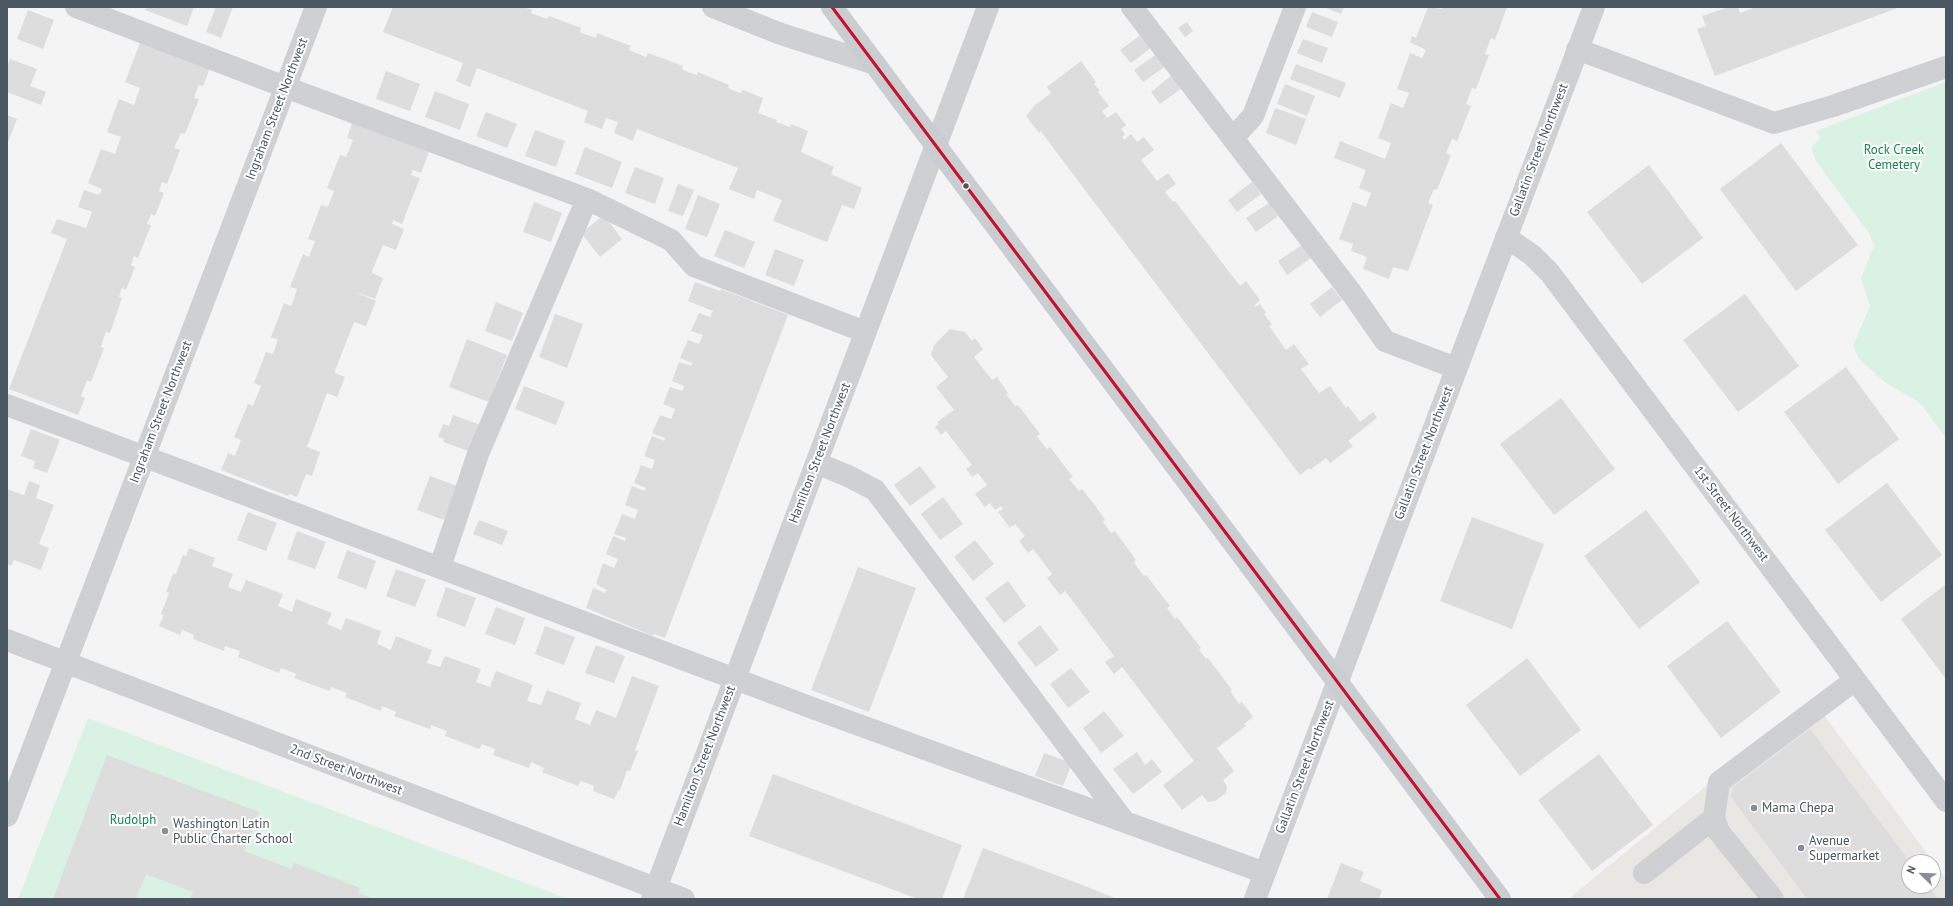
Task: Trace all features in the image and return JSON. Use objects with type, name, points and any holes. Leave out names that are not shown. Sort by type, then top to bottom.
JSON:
[{"type":"main road","points":[[832,7],[1500,899]]},
{"type":"street","points":[[76,7],[285,87],[587,199],[671,240],[694,266],[865,332]]},
{"type":"street","name":"Ingraham Street Northwest","points":[[7,816],[316,7]]},
{"type":"street","points":[[712,7],[781,34],[875,64]]},
{"type":"street","name":"Hamilton Street Northwest","points":[[654,893],[988,7]]},
{"type":"street","points":[[1132,7],[1353,295],[1385,341],[1456,368]]},
{"type":"street","points":[[1233,138],[1253,116],[1295,7]]},
{"type":"street","name":"Gallatin Street Northwest","points":[[1255,899],[1577,48],[1594,7]]},
{"type":"street","points":[[1577,48],[1774,123],[1833,106],[1946,68]]},
{"type":"street","points":[[440,567],[478,454],[587,199]]},
{"type":"street","name":"1st Street Northwest","points":[[1506,237],[1532,255],[1550,273],[1946,801]]},
{"type":"street","points":[[7,405],[735,678],[1265,873]]},
{"type":"street","points":[[816,463],[848,476],[875,490],[1124,821]]},
{"type":"street","name":"2nd Street Northwest","points":[[7,640],[654,893],[684,899]]},
{"type":"street","points":[[1773,899],[1719,832],[1714,818],[1719,782],[1855,680]]},
{"type":"street","points":[[1644,872],[1714,818]]},
{"type":"shaded area","points":[[1812,699],[1927,854],[1901,854],[1901,894],[1941,894],[1941,872],[1946,879],[1946,899],[1573,899],[1571,897]]},
{"type":"green space","name":"Rock Creek Cemetery","points":[[1946,82],[1946,438],[1920,403],[1885,382],[1859,359],[1853,346],[1870,306],[1861,278],[1874,246],[1869,233],[1816,161],[1811,148],[1820,138],[1816,131]]},
{"type":"green space","name":"Rudolph","points":[[88,718],[568,899],[18,899]]},
{"type":"building","points":[[147,7],[194,7],[187,26],[145,10]]},
{"type":"building","points":[[216,7],[233,7],[221,38],[206,32]]},
{"type":"building","points":[[393,7],[523,7],[532,10],[531,13],[547,19],[549,16],[581,28],[580,32],[587,35],[596,38],[597,33],[631,46],[629,50],[646,57],[648,53],[683,66],[682,69],[688,72],[697,75],[698,72],[729,85],[728,88],[737,92],[741,93],[743,90],[763,98],[758,113],[777,120],[776,122],[790,127],[791,124],[808,131],[801,152],[834,167],[831,174],[862,188],[854,209],[842,205],[827,242],[773,221],[782,200],[757,190],[754,199],[729,189],[738,168],[637,129],[633,141],[614,133],[618,122],[606,118],[602,129],[584,122],[588,111],[477,68],[470,87],[456,81],[463,63],[383,32]]},
{"type":"building","points":[[1323,7],[1344,7],[1341,14]]},
{"type":"building","points":[[1428,7],[1442,9],[1442,7],[1507,7],[1495,40],[1491,38],[1485,54],[1489,55],[1476,89],[1472,88],[1466,104],[1471,106],[1457,141],[1452,139],[1446,153],[1451,155],[1437,190],[1434,189],[1428,203],[1433,205],[1408,271],[1393,267],[1389,279],[1363,269],[1367,257],[1351,251],[1353,244],[1339,239],[1353,202],[1366,207],[1371,193],[1359,188],[1366,170],[1334,158],[1340,141],[1385,159],[1391,143],[1378,138],[1391,103],[1403,108],[1409,93],[1397,89],[1410,53],[1422,58],[1426,50],[1410,42],[1412,36],[1416,38]]},
{"type":"building","points":[[1729,7],[1738,7],[1740,13],[1756,7],[1900,7],[1715,76],[1697,29],[1706,26],[1702,16]]},
{"type":"building","points":[[28,10],[54,20],[43,49],[17,39]]},
{"type":"building","points":[[1312,12],[1338,22],[1332,37],[1306,27]]},
{"type":"building","points":[[1187,22],[1193,31],[1185,37],[1178,28]]},
{"type":"building","points":[[1142,34],[1152,47],[1131,63],[1120,50]]},
{"type":"building","points":[[1303,39],[1328,48],[1322,63],[1297,53]]},
{"type":"building","points":[[141,40],[210,68],[203,86],[199,85],[197,89],[194,98],[199,99],[185,134],[181,133],[174,148],[180,150],[167,184],[162,182],[159,191],[164,193],[155,216],[151,214],[147,224],[151,225],[138,258],[134,256],[131,265],[135,267],[126,290],[122,288],[121,290],[119,297],[122,298],[110,333],[106,332],[101,347],[104,348],[91,382],[87,380],[81,396],[85,398],[78,415],[9,389],[67,239],[51,233],[57,219],[86,228],[92,212],[78,207],[84,190],[99,195],[102,189],[88,183],[101,149],[115,154],[121,137],[107,132],[119,99],[134,105],[140,88],[125,82]]},
{"type":"building","points":[[1158,53],[1166,66],[1143,82],[1134,70]]},
{"type":"building","points":[[10,59],[37,69],[30,86],[46,92],[41,105],[7,92],[7,67]]},
{"type":"building","points":[[1081,61],[1096,82],[1094,84],[1100,90],[1098,92],[1109,106],[1102,111],[1107,118],[1116,112],[1126,125],[1121,129],[1125,134],[1122,137],[1124,140],[1131,134],[1137,142],[1144,137],[1154,150],[1141,160],[1157,181],[1168,173],[1176,184],[1165,192],[1173,202],[1175,201],[1240,286],[1246,281],[1260,300],[1254,306],[1255,307],[1260,304],[1266,313],[1264,314],[1272,324],[1269,326],[1286,350],[1294,344],[1309,364],[1301,369],[1319,393],[1330,386],[1346,408],[1348,406],[1360,422],[1373,412],[1377,418],[1348,441],[1353,446],[1330,463],[1326,458],[1310,470],[1309,468],[1300,475],[1041,131],[1039,133],[1026,116],[1035,105],[1051,93],[1047,87]]},
{"type":"building","points":[[1296,64],[1346,83],[1340,98],[1290,79]]},
{"type":"building","points":[[386,71],[420,84],[410,111],[376,99]]},
{"type":"building","points":[[1172,75],[1182,88],[1160,104],[1151,92]]},
{"type":"building","points":[[1285,84],[1315,96],[1307,116],[1277,104]]},
{"type":"building","points":[[435,91],[469,104],[460,130],[425,117]]},
{"type":"building","points":[[1275,108],[1306,119],[1296,145],[1266,133]]},
{"type":"building","points":[[486,112],[517,124],[507,148],[476,136]]},
{"type":"building","points":[[7,115],[17,119],[7,145]]},
{"type":"building","points":[[353,121],[429,152],[421,173],[413,170],[411,175],[420,178],[402,224],[393,220],[392,224],[404,229],[396,250],[383,245],[372,271],[372,273],[383,278],[375,299],[353,291],[376,301],[366,326],[354,322],[335,371],[335,373],[345,377],[337,397],[327,393],[307,447],[320,452],[312,476],[306,474],[297,497],[289,494],[288,496],[221,470],[228,453],[235,456],[241,440],[234,437],[248,404],[253,406],[261,386],[254,383],[266,352],[273,354],[278,340],[271,337],[284,303],[291,306],[294,299],[297,289],[290,287],[303,254],[309,257],[315,241],[308,239],[321,205],[328,207],[334,191],[327,188],[340,155],[346,157],[353,140],[347,138]]},
{"type":"building","points":[[535,130],[565,141],[556,167],[525,156]]},
{"type":"building","points":[[1781,143],[1858,245],[1796,291],[1720,189]]},
{"type":"building","points":[[585,147],[622,162],[612,188],[575,174]]},
{"type":"building","points":[[1649,165],[1703,238],[1642,284],[1587,212]]},
{"type":"building","points":[[635,167],[664,178],[655,204],[625,193]]},
{"type":"building","points":[[1252,182],[1261,194],[1237,212],[1228,200]]},
{"type":"building","points":[[678,184],[694,190],[683,216],[668,211]]},
{"type":"building","points":[[698,195],[720,204],[707,237],[685,229]]},
{"type":"building","points":[[534,202],[562,213],[551,242],[523,232]]},
{"type":"building","points":[[1269,203],[1278,216],[1256,232],[1246,218]]},
{"type":"building","points":[[604,215],[622,239],[600,257],[581,233]]},
{"type":"building","points":[[725,230],[755,242],[744,268],[714,256]]},
{"type":"building","points":[[1302,245],[1311,258],[1287,275],[1278,261]]},
{"type":"building","points":[[775,249],[804,260],[794,286],[765,275]]},
{"type":"building","points":[[695,282],[720,291],[721,289],[788,315],[665,638],[654,634],[653,636],[586,608],[593,588],[605,593],[607,590],[596,584],[603,563],[614,568],[618,559],[606,554],[613,536],[625,541],[626,538],[614,534],[622,514],[635,519],[638,510],[625,505],[632,486],[645,491],[646,488],[634,483],[641,465],[652,469],[655,460],[644,456],[652,436],[664,441],[665,438],[652,433],[660,415],[671,419],[675,409],[663,404],[670,387],[682,391],[684,388],[684,386],[672,381],[679,362],[692,366],[692,363],[680,358],[688,340],[699,344],[703,335],[691,331],[699,313],[710,317],[713,311],[688,301]]},
{"type":"building","points":[[1332,287],[1342,300],[1320,317],[1310,304]]},
{"type":"building","points":[[1745,294],[1799,366],[1738,412],[1683,340]]},
{"type":"building","points":[[496,302],[523,313],[512,341],[485,331]]},
{"type":"building","points":[[555,314],[583,324],[567,368],[539,357]]},
{"type":"building","points":[[950,329],[965,332],[972,341],[975,338],[983,349],[974,357],[992,380],[997,377],[1008,393],[1006,394],[1015,406],[1018,405],[1040,434],[1037,436],[1042,443],[1047,449],[1050,447],[1073,477],[1069,479],[1079,491],[1082,489],[1094,504],[1105,520],[1103,522],[1111,533],[1115,531],[1136,560],[1134,562],[1139,570],[1144,576],[1146,575],[1170,606],[1167,608],[1175,619],[1177,617],[1201,648],[1199,650],[1206,659],[1208,658],[1232,690],[1230,691],[1239,704],[1242,702],[1253,717],[1244,724],[1246,726],[1217,748],[1234,771],[1223,780],[1227,786],[1226,793],[1215,801],[1208,802],[1202,795],[1182,810],[1163,785],[1194,761],[1122,667],[1114,674],[1105,662],[1114,656],[1065,591],[1060,595],[1047,578],[1052,574],[1033,549],[1028,553],[1019,541],[1025,536],[1015,524],[1010,528],[998,512],[1003,509],[1001,506],[995,510],[990,503],[985,507],[975,494],[987,485],[978,473],[972,477],[966,469],[972,465],[946,431],[941,435],[935,427],[939,424],[937,422],[954,410],[936,387],[948,377],[931,355],[934,345]]},
{"type":"building","points":[[467,339],[507,355],[489,402],[449,387]]},
{"type":"building","points":[[1846,367],[1899,439],[1838,484],[1784,412]]},
{"type":"building","points":[[524,386],[565,402],[556,425],[515,409]]},
{"type":"building","points":[[1561,398],[1615,469],[1554,515],[1500,444]]},
{"type":"building","points":[[453,415],[481,425],[471,452],[443,442],[444,439],[438,437],[443,424],[449,426]]},
{"type":"building","points":[[31,429],[60,440],[47,473],[33,468],[35,461],[21,456]]},
{"type":"building","points":[[920,466],[936,487],[910,506],[894,485]]},
{"type":"building","points":[[430,476],[457,486],[444,520],[417,510]]},
{"type":"building","points":[[29,481],[40,485],[36,498],[54,505],[39,544],[49,548],[41,570],[14,560],[11,566],[7,564],[7,489],[24,495]]},
{"type":"building","points":[[1887,483],[1942,555],[1881,602],[1825,530]]},
{"type":"building","points":[[943,497],[963,524],[940,540],[921,514]]},
{"type":"building","points":[[1646,510],[1700,582],[1639,629],[1584,556]]},
{"type":"building","points":[[248,512],[277,523],[266,551],[237,540]]},
{"type":"building","points":[[1472,517],[1544,544],[1512,629],[1440,601]]},
{"type":"building","points":[[479,520],[508,531],[502,545],[473,534]]},
{"type":"building","points":[[297,531],[326,542],[315,569],[287,559]]},
{"type":"building","points":[[975,540],[994,564],[973,581],[954,557]]},
{"type":"building","points":[[189,548],[215,558],[212,566],[233,574],[228,587],[241,592],[246,580],[283,594],[278,606],[292,612],[296,599],[332,613],[327,624],[341,630],[346,618],[381,631],[377,644],[391,650],[396,636],[432,650],[427,663],[440,667],[445,656],[481,669],[476,682],[490,687],[496,671],[533,685],[527,701],[541,705],[547,690],[581,703],[575,719],[590,725],[596,710],[616,718],[632,676],[659,686],[635,750],[638,751],[630,771],[627,770],[620,790],[614,799],[593,791],[594,786],[581,781],[578,786],[542,772],[544,768],[531,762],[529,768],[493,755],[495,749],[482,744],[479,749],[445,736],[447,731],[431,725],[430,729],[394,716],[396,712],[382,706],[381,711],[345,697],[347,693],[331,687],[330,691],[294,678],[296,674],[289,671],[281,668],[279,673],[238,657],[240,651],[225,646],[224,651],[193,639],[194,635],[182,630],[180,635],[159,626],[164,615],[161,614],[169,593],[166,592],[173,574],[176,574],[183,555],[186,556]]},
{"type":"building","points":[[347,550],[376,561],[366,589],[337,578]]},
{"type":"building","points":[[858,567],[916,588],[869,712],[811,690]]},
{"type":"building","points":[[396,569],[426,580],[415,607],[386,596]]},
{"type":"building","points":[[1008,581],[1026,606],[1004,623],[985,598]]},
{"type":"building","points":[[1946,584],[1946,679],[1901,619]]},
{"type":"building","points":[[446,587],[476,598],[465,627],[436,616]]},
{"type":"building","points":[[496,607],[525,618],[515,645],[485,634]]},
{"type":"building","points":[[1727,621],[1781,692],[1721,738],[1667,666]]},
{"type":"building","points":[[1040,625],[1059,650],[1036,667],[1017,643]]},
{"type":"building","points":[[545,626],[575,637],[564,665],[535,654]]},
{"type":"building","points":[[596,645],[625,656],[614,683],[585,673]]},
{"type":"building","points":[[1527,658],[1581,730],[1520,776],[1466,705]]},
{"type":"building","points":[[1071,668],[1090,692],[1068,708],[1050,684]]},
{"type":"building","points":[[1104,711],[1124,736],[1101,753],[1083,728]]},
{"type":"building","points":[[1810,729],[1904,854],[1901,854],[1901,894],[1934,894],[1938,899],[1807,899],[1731,797],[1733,787]]},
{"type":"building","points":[[1137,752],[1145,765],[1152,759],[1162,772],[1133,794],[1113,769]]},
{"type":"building","points":[[1044,753],[1072,763],[1063,786],[1035,776]]},
{"type":"building","points":[[1599,754],[1653,825],[1592,871],[1538,800]]},
{"type":"building","name":"Washington Latin Public Charter School","points":[[107,755],[259,812],[244,851],[291,869],[294,863],[360,888],[358,893],[374,899],[190,899],[193,892],[146,874],[136,899],[53,899]]},
{"type":"building","points":[[773,774],[962,845],[942,899],[918,899],[749,836]]},
{"type":"building","points":[[983,848],[1080,884],[1117,899],[963,899]]},
{"type":"building","points":[[1341,863],[1364,872],[1360,881],[1382,890],[1379,899],[1327,899]]},
{"type":"transit line","points":[[832,7],[1500,899]]},
{"type":"place","name":"Mama Chepa","points":[[1754,808]]},
{"type":"place","name":"Washington Latin Public Charter School","points":[[165,831]]},
{"type":"place","name":"Avenue Supermarket","points":[[1801,848]]}]
